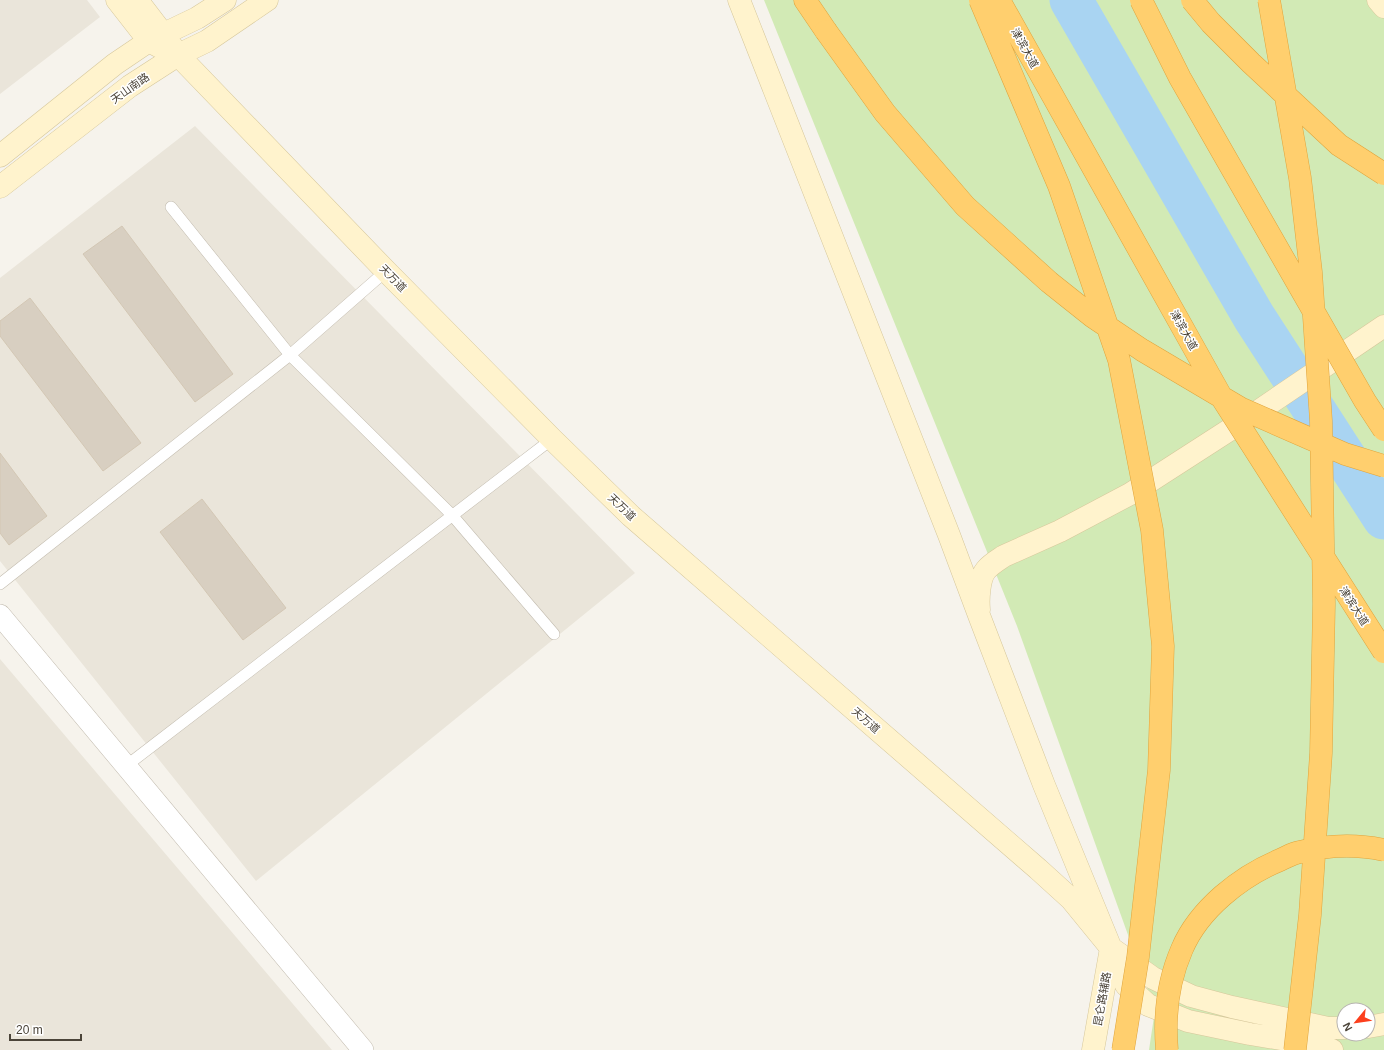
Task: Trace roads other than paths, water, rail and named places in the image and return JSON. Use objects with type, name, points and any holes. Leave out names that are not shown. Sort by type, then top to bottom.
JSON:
[{"type":"highway","points":[[805,0],[826,32],[885,113],[935,172],[965,206],[1049,282],[1093,317],[1142,350],[1240,408],[1345,454],[1384,466]]},
{"type":"highway","points":[[980,0],[1059,186],[1119,360],[1152,530],[1163,646],[1159,770],[1138,957],[1123,1050]]},
{"type":"highway","name":"津滨大道","points":[[999,0],[1222,398],[1384,652]]},
{"type":"highway","points":[[1141,0],[1180,78],[1361,394],[1384,430]]},
{"type":"highway","points":[[1192,0],[1211,23],[1251,63],[1339,145],[1384,174]]},
{"type":"highway","points":[[1270,0],[1300,178],[1311,272],[1321,421],[1324,604],[1321,753],[1310,915],[1295,1050]]},
{"type":"highway","points":[[1167,1050],[1167,1003],[1172,977],[1190,932],[1212,905],[1244,879],[1267,865],[1299,852],[1338,846],[1366,846],[1384,850]]},
{"type":"street","points":[[117,0],[156,38]]},
{"type":"street","points":[[137,0],[156,38]]},
{"type":"street","points":[[0,156],[115,64],[156,38],[197,18],[225,0]]},
{"type":"street","name":"天山南路","points":[[0,187],[130,86],[178,55],[207,41],[267,0]]},
{"type":"street","points":[[739,0],[950,535],[1044,785],[1126,985],[1148,1005],[1188,1021],[1250,1034],[1319,1045],[1332,1050]]},
{"type":"street","points":[[1378,0],[1384,7]]},
{"type":"street","name":"天万道","points":[[156,38],[178,55],[386,271],[552,439],[631,516],[1038,869],[1071,899],[1111,948]]},
{"type":"street","points":[[1331,368],[1384,326]]},
{"type":"street","points":[[950,535],[958,549],[974,566],[985,571],[1007,566],[1115,513],[1172,480],[1253,420],[1331,368],[1384,338]]},
{"type":"street","points":[[980,618],[978,602],[979,592],[985,571]]},
{"type":"street","points":[[0,616],[363,1050]]},
{"type":"street","points":[[1111,948],[1153,978],[1191,996],[1232,1007],[1321,1026],[1336,1027]]},
{"type":"street","name":"昆仑路辅路","points":[[1093,1050],[1111,948]]},
{"type":"lane","points":[[171,207],[290,355],[452,515],[554,634]]},
{"type":"lane","points":[[0,584],[290,355],[386,271]]},
{"type":"lane","points":[[126,766],[552,439]]},
{"type":"waterway","points":[[1071,0],[1254,317],[1384,518]]}]
